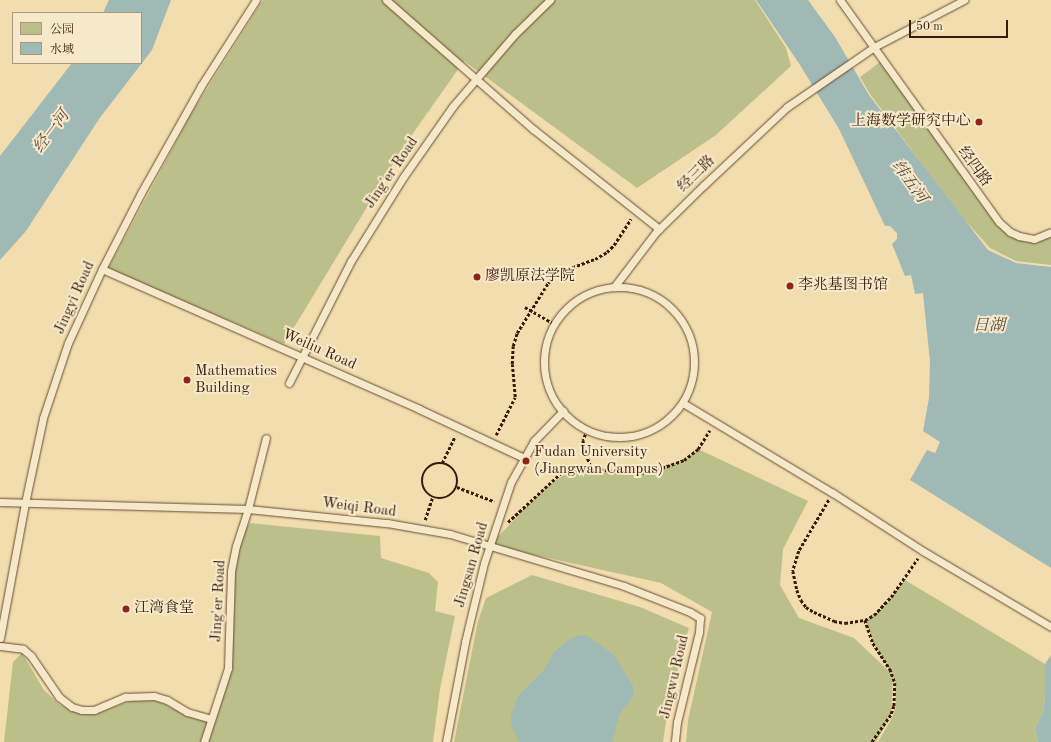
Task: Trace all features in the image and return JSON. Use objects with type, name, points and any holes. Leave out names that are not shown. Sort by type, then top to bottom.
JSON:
[{"type":"lane","name":"Jingyi Road","points":[[0,638],[25,503],[43,418],[68,343],[102,269],[141,193],[201,86],[256,0]]},
{"type":"lane","points":[[386,0],[532,129],[659,229]]},
{"type":"lane","name":"Jing'er Road","points":[[289,383],[351,261],[404,176],[453,106],[515,34],[550,0]]},
{"type":"lane","name":"经四路","points":[[840,0],[999,222],[1010,232],[1019,236],[1034,239],[1051,232]]},
{"type":"lane","points":[[874,47],[964,0]]},
{"type":"lane","name":"经三路","points":[[614,287],[659,229],[787,107],[860,55],[874,47]]},
{"type":"lane","name":"Weiliu Road","points":[[102,269],[524,458]]},
{"type":"lane","points":[[614,287],[627,288],[652,294],[670,307],[685,325],[693,343],[695,364],[691,386],[683,403],[663,424],[643,433],[622,437],[601,435],[579,426],[563,411],[549,388],[544,364],[545,349],[554,324],[563,312],[580,298],[596,291],[614,287]]},
{"type":"lane","points":[[683,403],[1051,627]]},
{"type":"lane","name":"Jingsan Road","points":[[446,742],[465,642],[490,545],[511,482],[534,441],[563,411]]},
{"type":"lane","name":"Jing'er Road","points":[[204,742],[228,668],[231,571],[236,546],[248,509],[266,438]]},
{"type":"lane","name":"Weiqi Road","points":[[0,502],[248,509],[386,523],[450,534],[490,545],[624,586],[690,612],[700,618]]},
{"type":"lane","name":"Jingwu Road","points":[[675,742],[677,722],[700,627],[700,618]]},
{"type":"lane","points":[[0,646],[23,649],[31,656],[59,697],[72,707],[82,710],[94,710],[125,697],[154,696],[167,700],[187,712],[211,719]]},
{"type":"path","points":[[492,443],[512,407],[515,397],[512,364],[513,346],[517,333],[548,283],[563,271],[596,259],[607,252],[614,245],[636,211]]},
{"type":"path","points":[[525,307],[554,324]]},
{"type":"path","points":[[508,523],[560,473],[572,470],[592,469],[622,473],[641,473],[662,468],[684,460],[698,448],[715,422]]},
{"type":"path","points":[[442,463],[459,428]]},
{"type":"path","points":[[588,430],[584,440],[586,454],[592,469]]},
{"type":"path","points":[[442,463],[452,467],[458,475],[459,483],[457,488],[450,497],[440,500],[432,498],[423,487],[423,474],[431,465],[442,463]]},
{"type":"path","points":[[457,488],[504,504]]},
{"type":"path","points":[[833,493],[799,550],[793,571],[794,580],[801,600],[806,607],[834,621],[845,623],[865,620],[878,612],[892,597],[923,550]]},
{"type":"path","points":[[422,529],[432,498]]},
{"type":"path","points":[[865,620],[872,643],[890,669],[895,683],[894,706],[891,715],[872,742]]},
{"type":"green space","points":[[263,0],[755,0],[786,48],[791,66],[716,135],[637,188],[464,61],[404,146],[284,344],[108,269],[191,114]]},
{"type":"green space","points":[[880,62],[998,224],[1034,239],[1051,232],[1051,265],[1016,261],[990,248],[956,210],[870,94],[860,77]]},
{"type":"green space","points":[[698,449],[808,501],[783,549],[780,585],[799,618],[854,638],[891,673],[873,643],[865,620],[882,609],[905,580],[1045,664],[1045,699],[1043,713],[1035,728],[1038,742],[878,742],[893,716],[896,705],[895,683],[893,678],[891,715],[876,742],[686,742],[688,720],[712,612],[661,583],[490,545],[545,487],[572,470],[600,469],[641,473],[684,460]]},
{"type":"green space","points":[[250,523],[380,536],[381,558],[429,573],[438,582],[435,611],[455,616],[440,689],[433,742],[4,742],[13,662],[22,653],[44,690],[60,705],[78,713],[95,714],[130,701],[160,701],[174,709],[215,723],[232,669],[235,574],[241,542]]},
{"type":"green space","points":[[532,575],[640,607],[689,628],[668,708],[663,742],[454,742],[478,621],[486,598]]},
{"type":"water","points":[[109,0],[171,0],[152,50],[142,63],[142,12],[103,12]]},
{"type":"water","name":"日湖","points":[[756,0],[808,0],[835,37],[869,95],[988,250],[1016,263],[1051,267],[1051,568],[910,480],[927,450],[935,453],[940,442],[923,431],[929,398],[930,362],[923,293],[915,294],[911,275],[905,276],[892,244],[897,239],[897,233],[890,226],[885,226],[839,129],[800,65]]},
{"type":"water","name":"经一河","points":[[71,64],[141,64],[99,119],[26,231],[0,260],[0,156]]},
{"type":"water","points":[[580,635],[585,635],[614,655],[633,686],[634,693],[631,700],[620,713],[612,742],[519,742],[511,724],[511,715],[518,696],[543,671],[555,651],[570,639]]},
{"type":"water","points":[[1051,655],[1051,742],[1038,742],[1035,728],[1043,713],[1045,699],[1045,664]]},
{"type":"place","name":"上海数学研究中心","points":[[979,122]]},
{"type":"place","name":"廖凯原法学院","points":[[477,277]]},
{"type":"place","name":"李兆基图书馆","points":[[790,286]]},
{"type":"place","name":"Mathematics Building","points":[[187,380]]},
{"type":"place","name":"Fudan University (Jiangwan Campus)","points":[[526,461]]},
{"type":"place","name":"江湾食堂","points":[[126,609]]},
{"type":"water label","name":"纬五河","points":[[909,182]]}]
